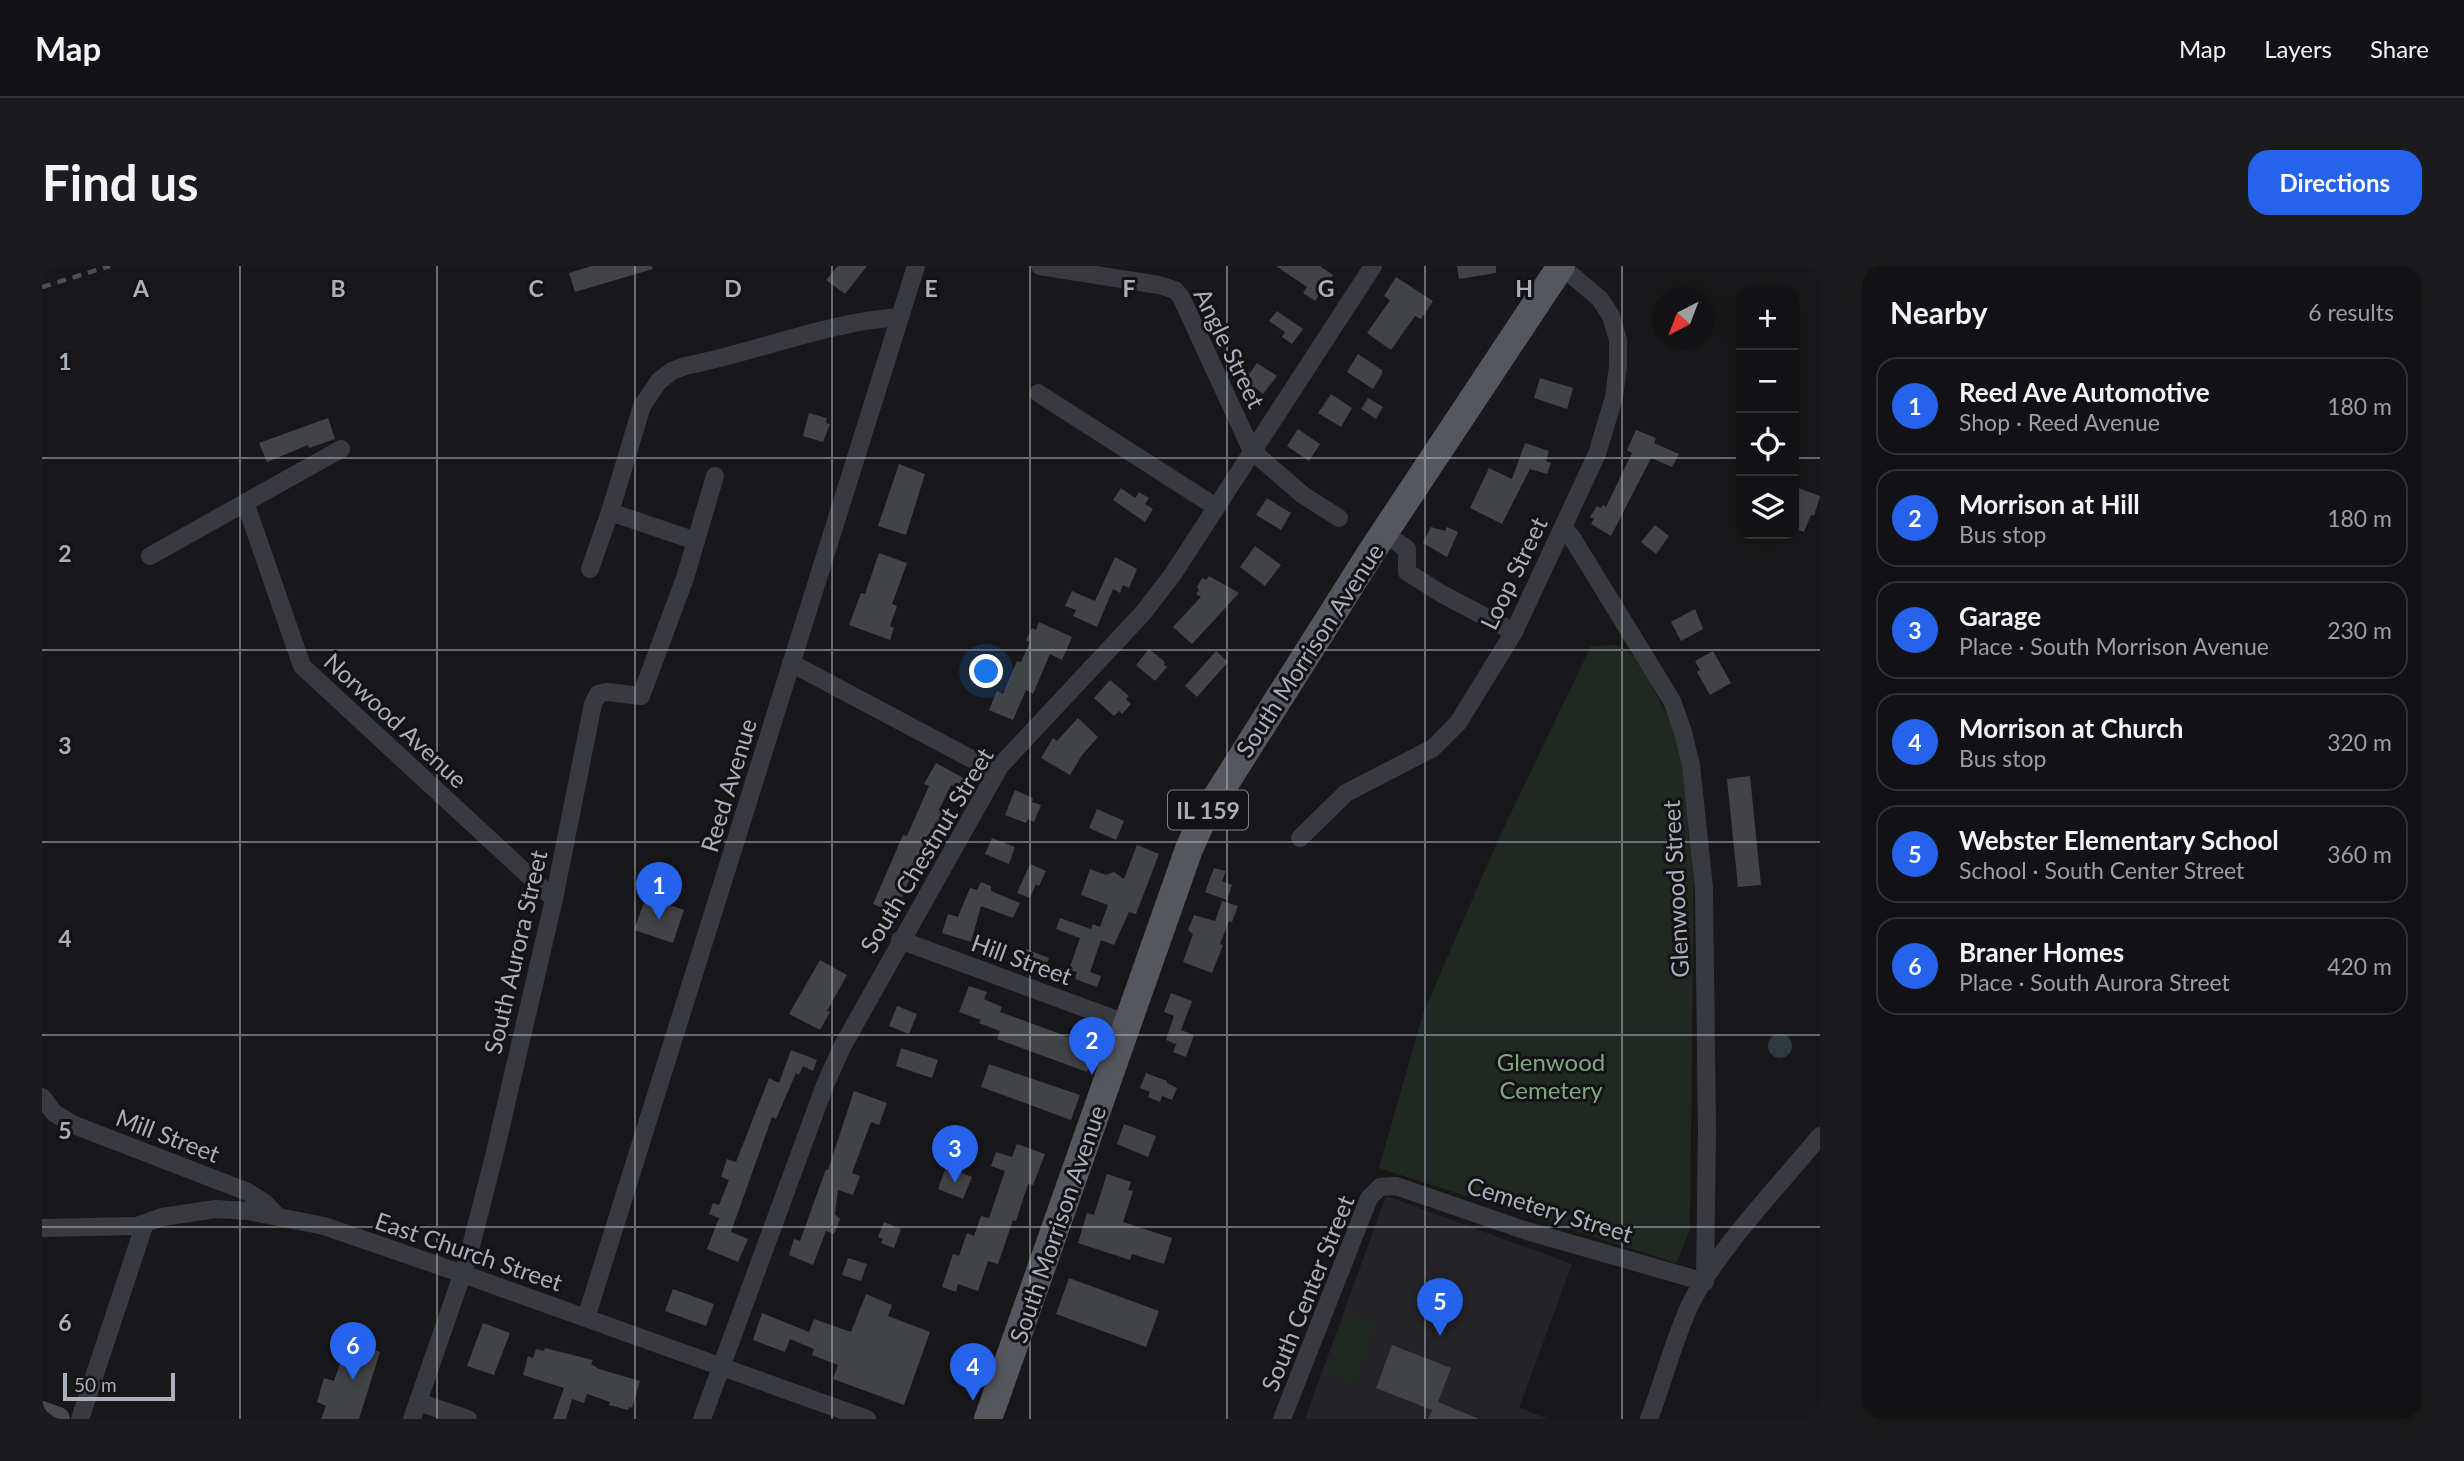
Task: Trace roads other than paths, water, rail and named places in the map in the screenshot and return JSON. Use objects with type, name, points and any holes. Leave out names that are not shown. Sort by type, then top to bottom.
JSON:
[{"type":"main road","name":"South Morrison Avenue","points":[[988,1419],[1189,849],[1202,820],[1384,533],[1561,266]]},
{"type":"street","name":"Reed Avenue","points":[[586,1318],[916,266]]},
{"type":"street","name":"Angle Street","points":[[1040,266],[1159,285],[1175,290],[1181,297],[1252,451],[1303,495],[1339,518]]},
{"type":"street","name":"South Chestnut Street","points":[[702,1419],[825,1085],[842,1047],[996,772],[1143,613],[1173,574],[1373,266]]},
{"type":"street","name":"Loop Street","points":[[1300,838],[1346,793],[1433,748],[1458,723],[1514,632],[1563,529],[1597,454],[1614,397],[1618,340],[1611,316],[1600,299],[1561,266]]},
{"type":"street","points":[[590,569],[642,406],[650,391],[672,371],[843,326],[900,317]]},
{"type":"street","points":[[1038,393],[1216,507]]},
{"type":"street","points":[[150,556],[341,449]]},
{"type":"street","name":"South Aurora Street","points":[[412,1419],[463,1273],[494,1156],[554,899],[593,704],[598,694],[607,692],[641,696],[696,541],[715,476]]},
{"type":"street","name":"Norwood Avenue","points":[[245,502],[302,666],[554,899]]},
{"type":"street","points":[[610,512],[696,541]]},
{"type":"street","name":"Glenwood Street","points":[[1563,529],[1571,536],[1672,701],[1684,732],[1691,765],[1704,888],[1707,1130],[1705,1282]]},
{"type":"street","points":[[1384,533],[1407,549],[1407,572],[1514,632]]},
{"type":"street","points":[[791,663],[996,772]]},
{"type":"street","name":"Hill Street","points":[[900,940],[1128,1024]]},
{"type":"street","name":"Mill Street","points":[[42,1097],[54,1113],[75,1125],[248,1192],[265,1203],[278,1217]]},
{"type":"street","points":[[1649,1419],[1689,1308],[1729,1246],[1820,1136]]},
{"type":"street","name":"Cemetery Street","points":[[1380,1187],[1396,1186],[1527,1231],[1705,1282]]},
{"type":"street","name":"South Center Street","points":[[1282,1419],[1354,1233],[1370,1198],[1380,1187]]},
{"type":"street","name":"East Church Street","points":[[42,1228],[137,1226],[187,1212],[216,1209],[247,1211],[324,1226],[463,1273],[867,1419]]},
{"type":"street","points":[[80,1419],[145,1223]]},
{"type":"street","points":[[418,1402],[468,1419]]},
{"type":"street","points":[[42,1413],[58,1419]]},
{"type":"railway","points":[[42,287],[110,266]]},
{"type":"place","name":"Reed Ave Automotive","points":[[659,920]]},
{"type":"place","name":"Morrison at Hill","points":[[1092,1075]]},
{"type":"place","name":"Garage","points":[[955,1183]]},
{"type":"place","name":"Webster Elementary School","points":[[1440,1336]]},
{"type":"place","name":"Braner Homes","points":[[353,1380]]},
{"type":"place","name":"Morrison at Church","points":[[973,1401]]},
{"type":"park label","name":"Glenwood Cemetery","points":[[1551,1075]]}]
